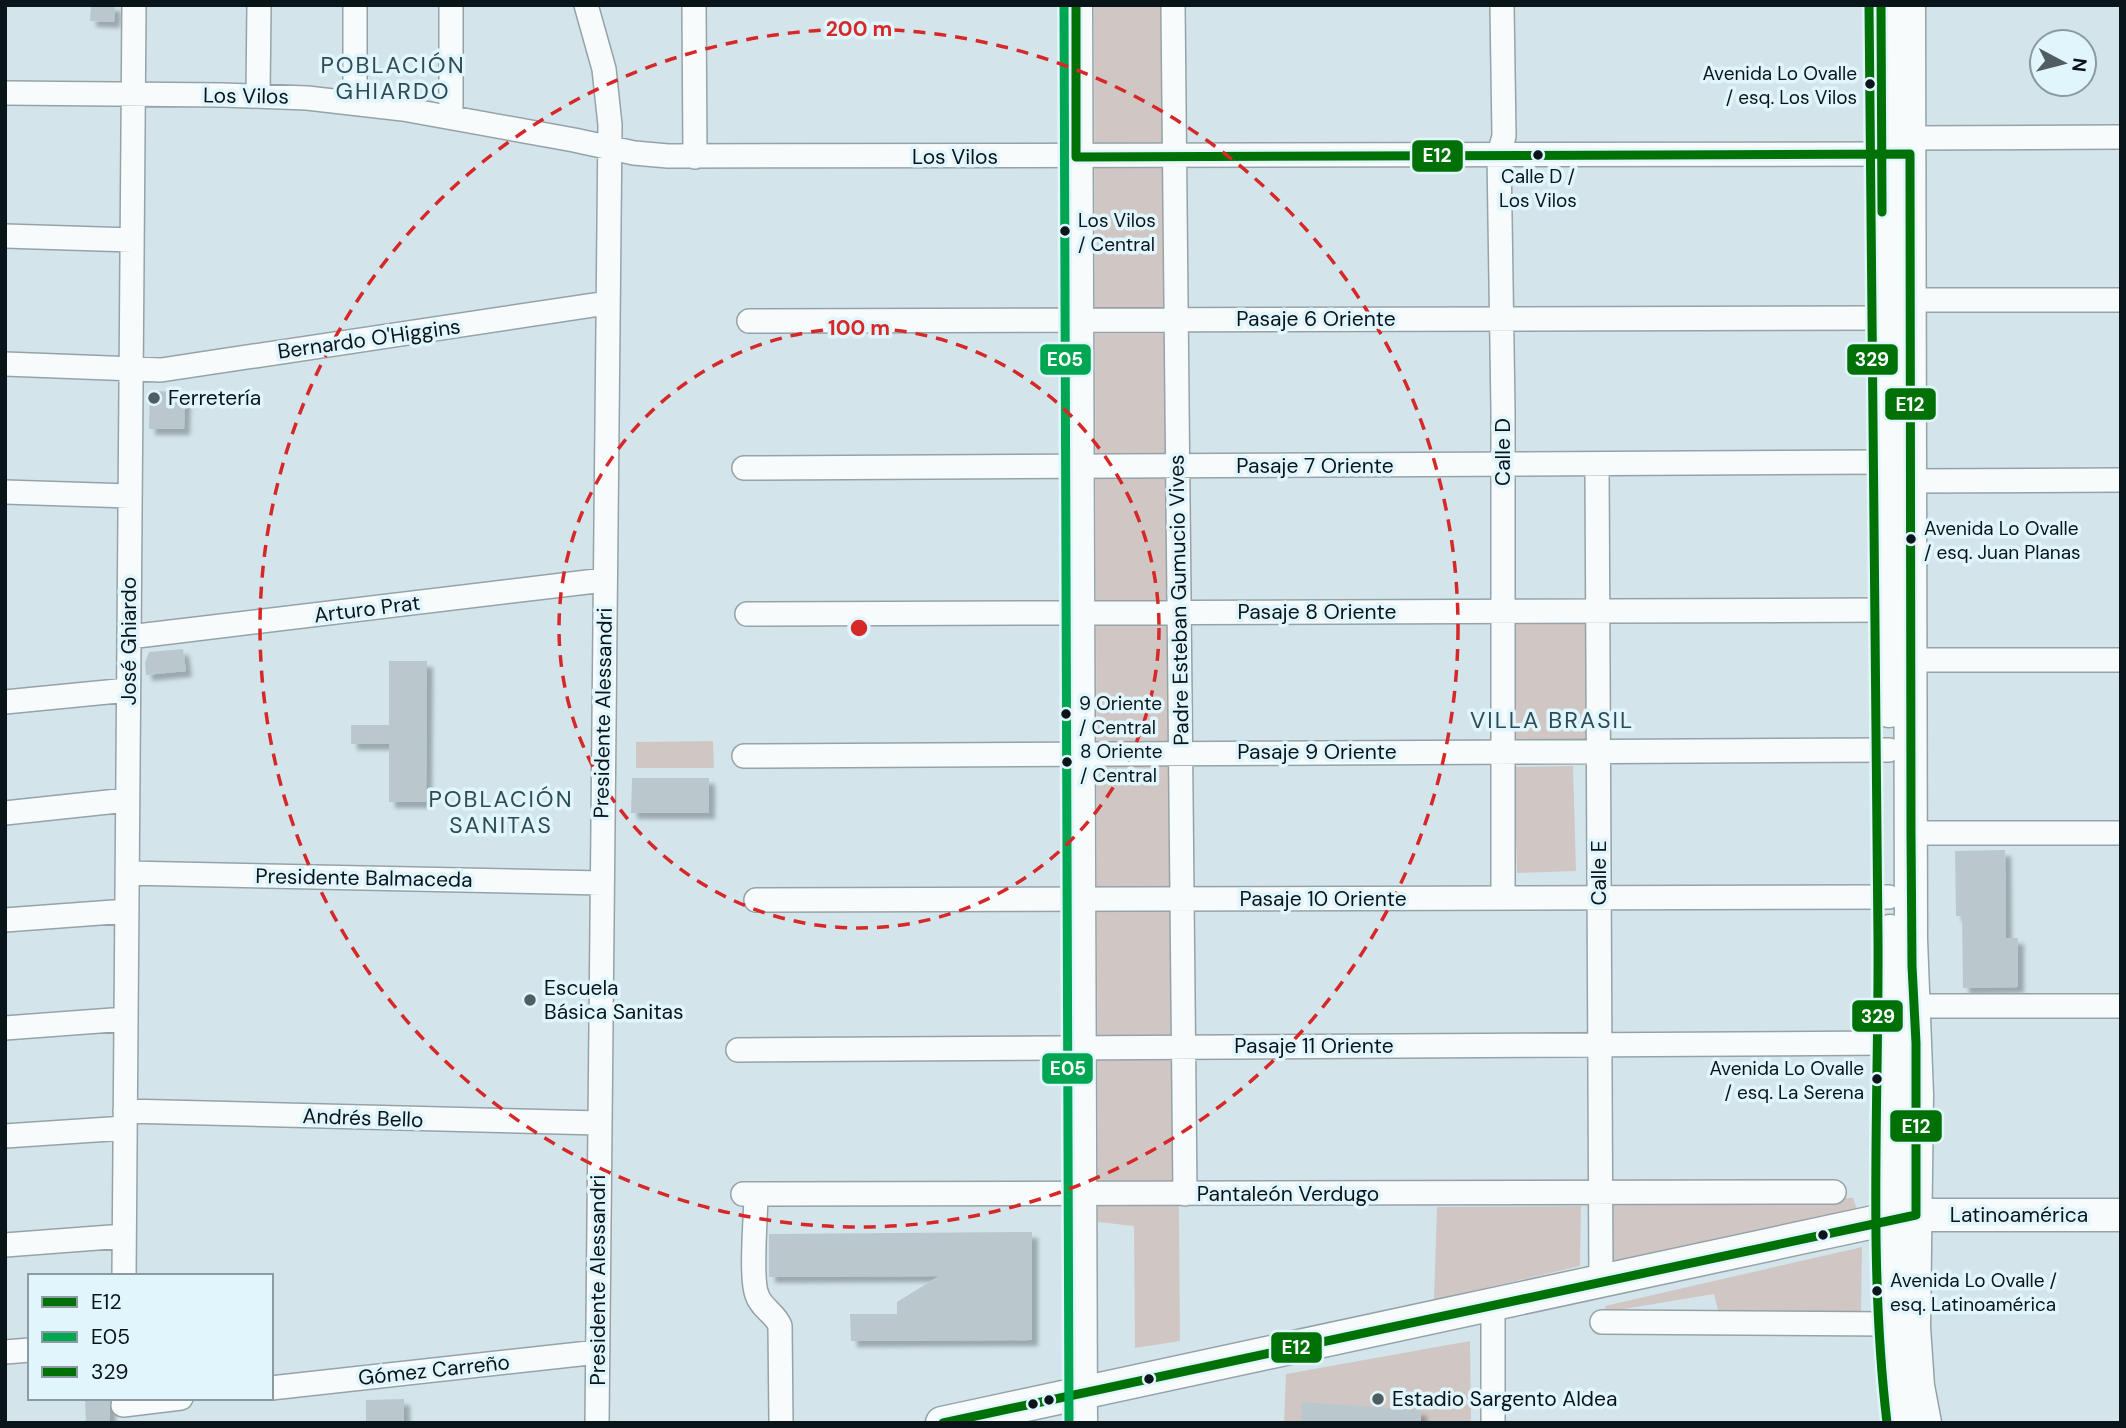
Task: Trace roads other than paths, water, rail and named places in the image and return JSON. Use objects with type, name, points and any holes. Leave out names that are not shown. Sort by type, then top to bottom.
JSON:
[{"type":"main road","points":[[1076,5],[1081,1408]]},
{"type":"main road","points":[[1881,5],[1900,149],[1910,300],[1910,834],[1917,1095],[1889,1324],[1899,1423]]},
{"type":"main road","points":[[1909,5],[1900,149],[1883,318],[1889,897],[1891,1043],[1902,1217],[1918,1386],[1925,1423]]},
{"type":"main road","name":"Latinoamérica","points":[[942,1423],[1081,1408],[1493,1305],[1902,1217],[2121,1215]]},
{"type":"street","name":"José Ghiardo","points":[[124,1274],[134,5]]},
{"type":"street","points":[[258,95],[259,5]]},
{"type":"street","points":[[355,5],[355,103]]},
{"type":"street","points":[[451,117],[452,5]]},
{"type":"street","name":"Presidente Alessandri","points":[[586,5],[604,69],[610,148],[597,1423]]},
{"type":"street","points":[[694,5],[695,157]]},
{"type":"street","name":"Padre Esteban Gumucio Vives","points":[[1173,5],[1185,1194]]},
{"type":"street","name":"Calle D","points":[[1502,5],[1504,136],[1499,154],[1503,465],[1503,898]]},
{"type":"street","name":"Los Vilos","points":[[5,93],[258,95],[355,103],[451,117],[651,156],[695,157],[1076,157],[1900,149],[2121,137]]},
{"type":"street","points":[[5,236],[132,240]]},
{"type":"street","points":[[1910,300],[2121,299]]},
{"type":"street","name":"Bernardo O'Higgins","points":[[5,364],[161,370],[607,303]]},
{"type":"street","name":"Pasaje 6 Oriente","points":[[749,321],[1883,318]]},
{"type":"street","name":"Pasaje 7 Oriente","points":[[744,468],[1885,462]]},
{"type":"street","name":"Calle E","points":[[1597,464],[1601,1282]]},
{"type":"street","points":[[1910,481],[2121,480]]},
{"type":"street","points":[[5,492],[130,496]]},
{"type":"street","name":"Arturo Prat","points":[[129,638],[604,580]]},
{"type":"street","name":"Pasaje 8 Oriente","points":[[747,614],[1888,610]]},
{"type":"street","points":[[1910,660],[2121,660]]},
{"type":"street","points":[[5,702],[128,690]]},
{"type":"street","name":"Pasaje 9 Oriente","points":[[744,756],[1889,750]]},
{"type":"street","points":[[5,813],[127,800]]},
{"type":"street","points":[[1910,834],[2121,833]]},
{"type":"street","name":"Presidente Balmaceda","points":[[127,873],[601,883]]},
{"type":"street","name":"Pasaje 10 Oriente","points":[[756,900],[1889,897]]},
{"type":"street","points":[[5,920],[127,911]]},
{"type":"street","points":[[1914,1006],[2121,1006]]},
{"type":"street","points":[[5,1028],[126,1019]]},
{"type":"street","name":"Pasaje 11 Oriente","points":[[738,1050],[1891,1043]]},
{"type":"street","name":"Andrés Bello","points":[[5,1136],[125,1120],[600,1123]]},
{"type":"street","name":"Pantaleón Verdugo","points":[[781,1423],[780,1326],[772,1313],[761,1303],[755,1288],[749,1194],[1834,1192]]},
{"type":"street","points":[[5,1245],[124,1236]]},
{"type":"street","points":[[1493,1305],[1493,1423]]},
{"type":"street","points":[[1602,1322],[1889,1324]]},
{"type":"street","points":[[5,1352],[28,1350]]},
{"type":"street","name":"Gómez Carreño","points":[[273,1388],[598,1352]]},
{"type":"street","points":[[123,1409],[170,1400]]},
{"type":"place","name":"Avenida Lo Ovalle / esq. Los Vilos","points":[[1870,84]]},
{"type":"place","name":"Calle D / Los Vilos","points":[[1538,155]]},
{"type":"place","name":"Los Vilos / Central","points":[[1065,231]]},
{"type":"place","name":"Ferretería","points":[[154,398]]},
{"type":"place","name":"Avenida Lo Ovalle / esq. Juan Planas","points":[[1911,539]]},
{"type":"place","name":"9 Oriente / Central","points":[[1066,714]]},
{"type":"place","name":"8 Oriente / Central","points":[[1067,762]]},
{"type":"place","name":"Escuela Básica Sanitas","points":[[530,1000]]},
{"type":"place","name":"Avenida Lo Ovalle / esq. La Serena","points":[[1877,1079]]},
{"type":"place","name":"Avenida Lo Ovalle / esq. Latinoamérica","points":[[1877,1291]]},
{"type":"place","name":"Estadio Sargento Aldea","points":[[1378,1399]]},
{"type":"district","name":"POBLACIÓN GHIARDO","points":[[393,78]]},
{"type":"district","name":"VILLA BRASIL","points":[[1552,720]]},
{"type":"district","name":"POBLACIÓN SANITAS","points":[[501,812]]}]
